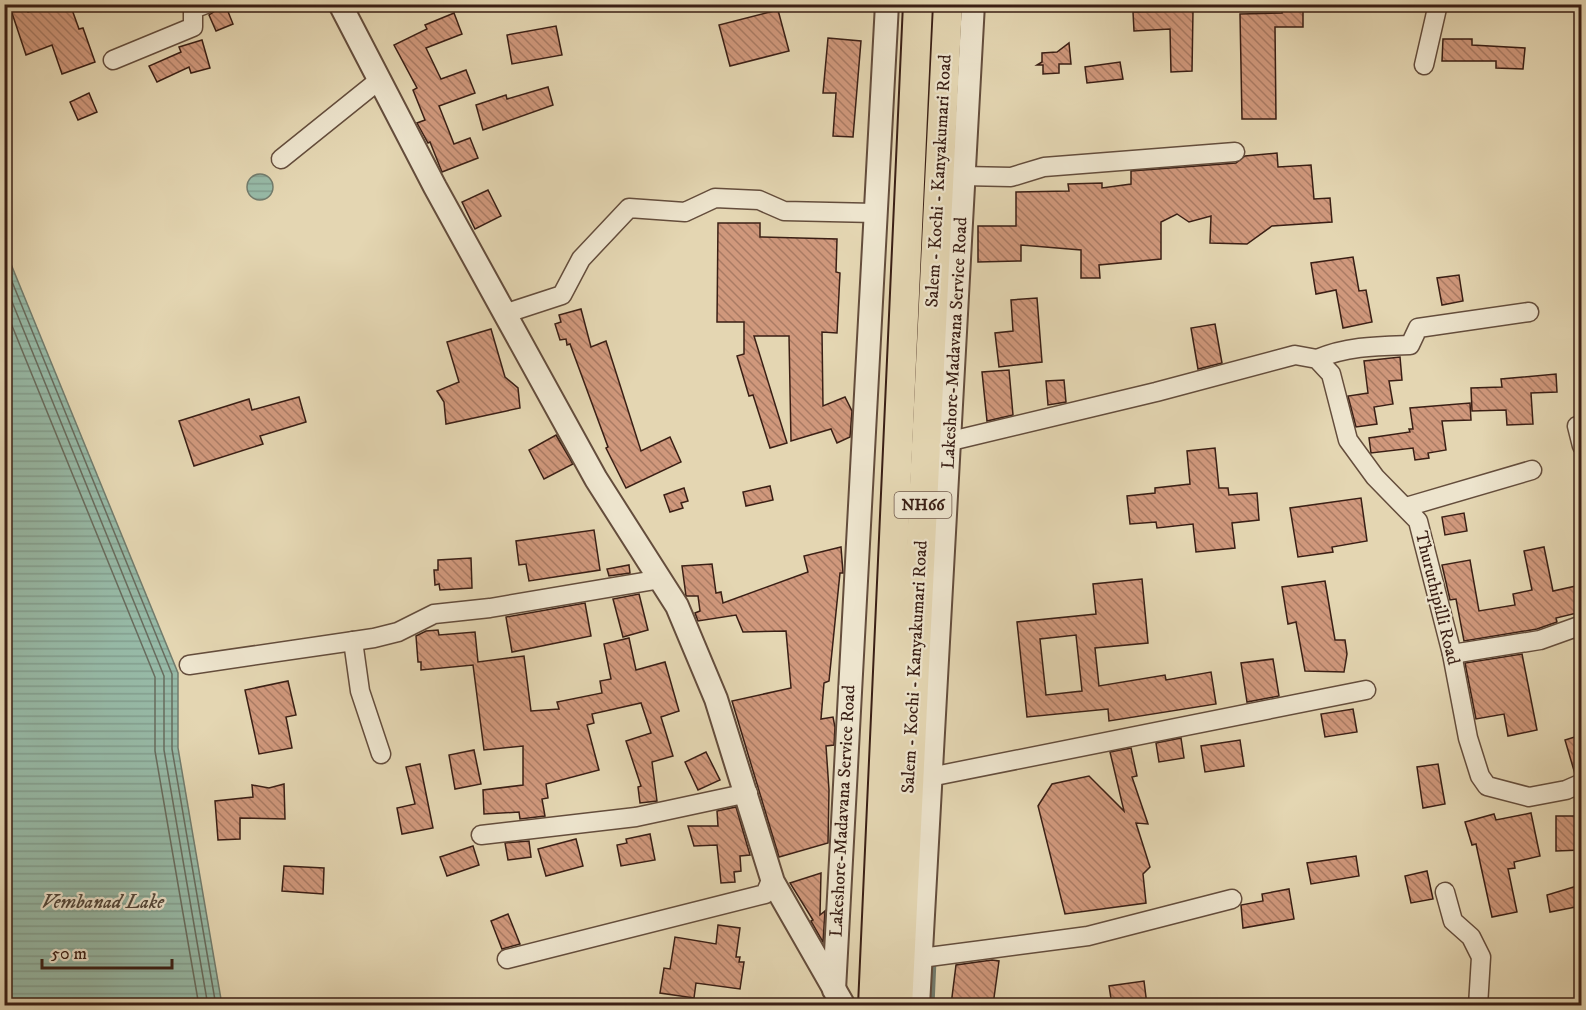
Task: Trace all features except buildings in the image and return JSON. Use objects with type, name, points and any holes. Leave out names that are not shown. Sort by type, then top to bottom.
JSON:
[{"type":"highway","name":"Salem - Kochi - Kanyakumari Road","points":[[873,1005],[918,4]]},
{"type":"highway","name":"Salem - Kochi - Kanyakumari Road","points":[[898,1005],[948,4]]},
{"type":"street","points":[[113,60],[193,27],[193,9],[206,4]]},
{"type":"street","points":[[340,4],[378,81],[596,479],[677,606],[716,699],[748,793],[772,878],[837,1000]]},
{"type":"street","name":"Lakeshore-Madavana Service Road","points":[[837,1000],[886,4]]},
{"type":"street","name":"Lakeshore-Madavana Service Road","points":[[918,1005],[951,441],[973,4]]},
{"type":"street","points":[[1424,65],[1438,4]]},
{"type":"street","points":[[281,159],[378,81]]},
{"type":"street","points":[[963,176],[1011,177],[1044,167],[1235,152]]},
{"type":"street","points":[[507,313],[562,295],[581,260],[629,208],[685,212],[715,198],[759,200],[784,211],[875,213]]},
{"type":"street","points":[[951,441],[1156,392],[1295,355],[1317,359],[1332,353],[1366,347],[1410,345],[1418,328],[1529,312]]},
{"type":"street","name":"Thuruthipilli Road","points":[[1317,359],[1331,374],[1348,440],[1376,477],[1418,521],[1452,654],[1468,738],[1480,776],[1487,786],[1529,797],[1566,790],[1581,783]]},
{"type":"street","points":[[1577,426],[1581,446]]},
{"type":"street","points":[[1406,507],[1532,470]]},
{"type":"street","points":[[189,665],[398,633],[434,614],[490,608],[660,579]]},
{"type":"street","points":[[1452,654],[1540,640],[1581,624]]},
{"type":"street","points":[[353,641],[360,691],[381,754]]},
{"type":"street","points":[[930,777],[1366,690]]},
{"type":"street","points":[[482,835],[636,817],[748,793]]},
{"type":"street","points":[[507,959],[765,894],[772,878]]},
{"type":"street","points":[[1445,892],[1453,921],[1471,937],[1481,957],[1478,1005]]},
{"type":"street","points":[[921,958],[1088,936],[1232,899]]},
{"type":"water","points":[[260,174],[269,178],[273,187],[269,196],[260,200],[251,196],[247,187],[251,178]]},
{"type":"water","name":"Vembanad Lake","points":[[4,247],[178,673],[178,748],[222,1005],[5,1005]]},
{"type":"waterway","points":[[932,1006],[934,960]]}]
